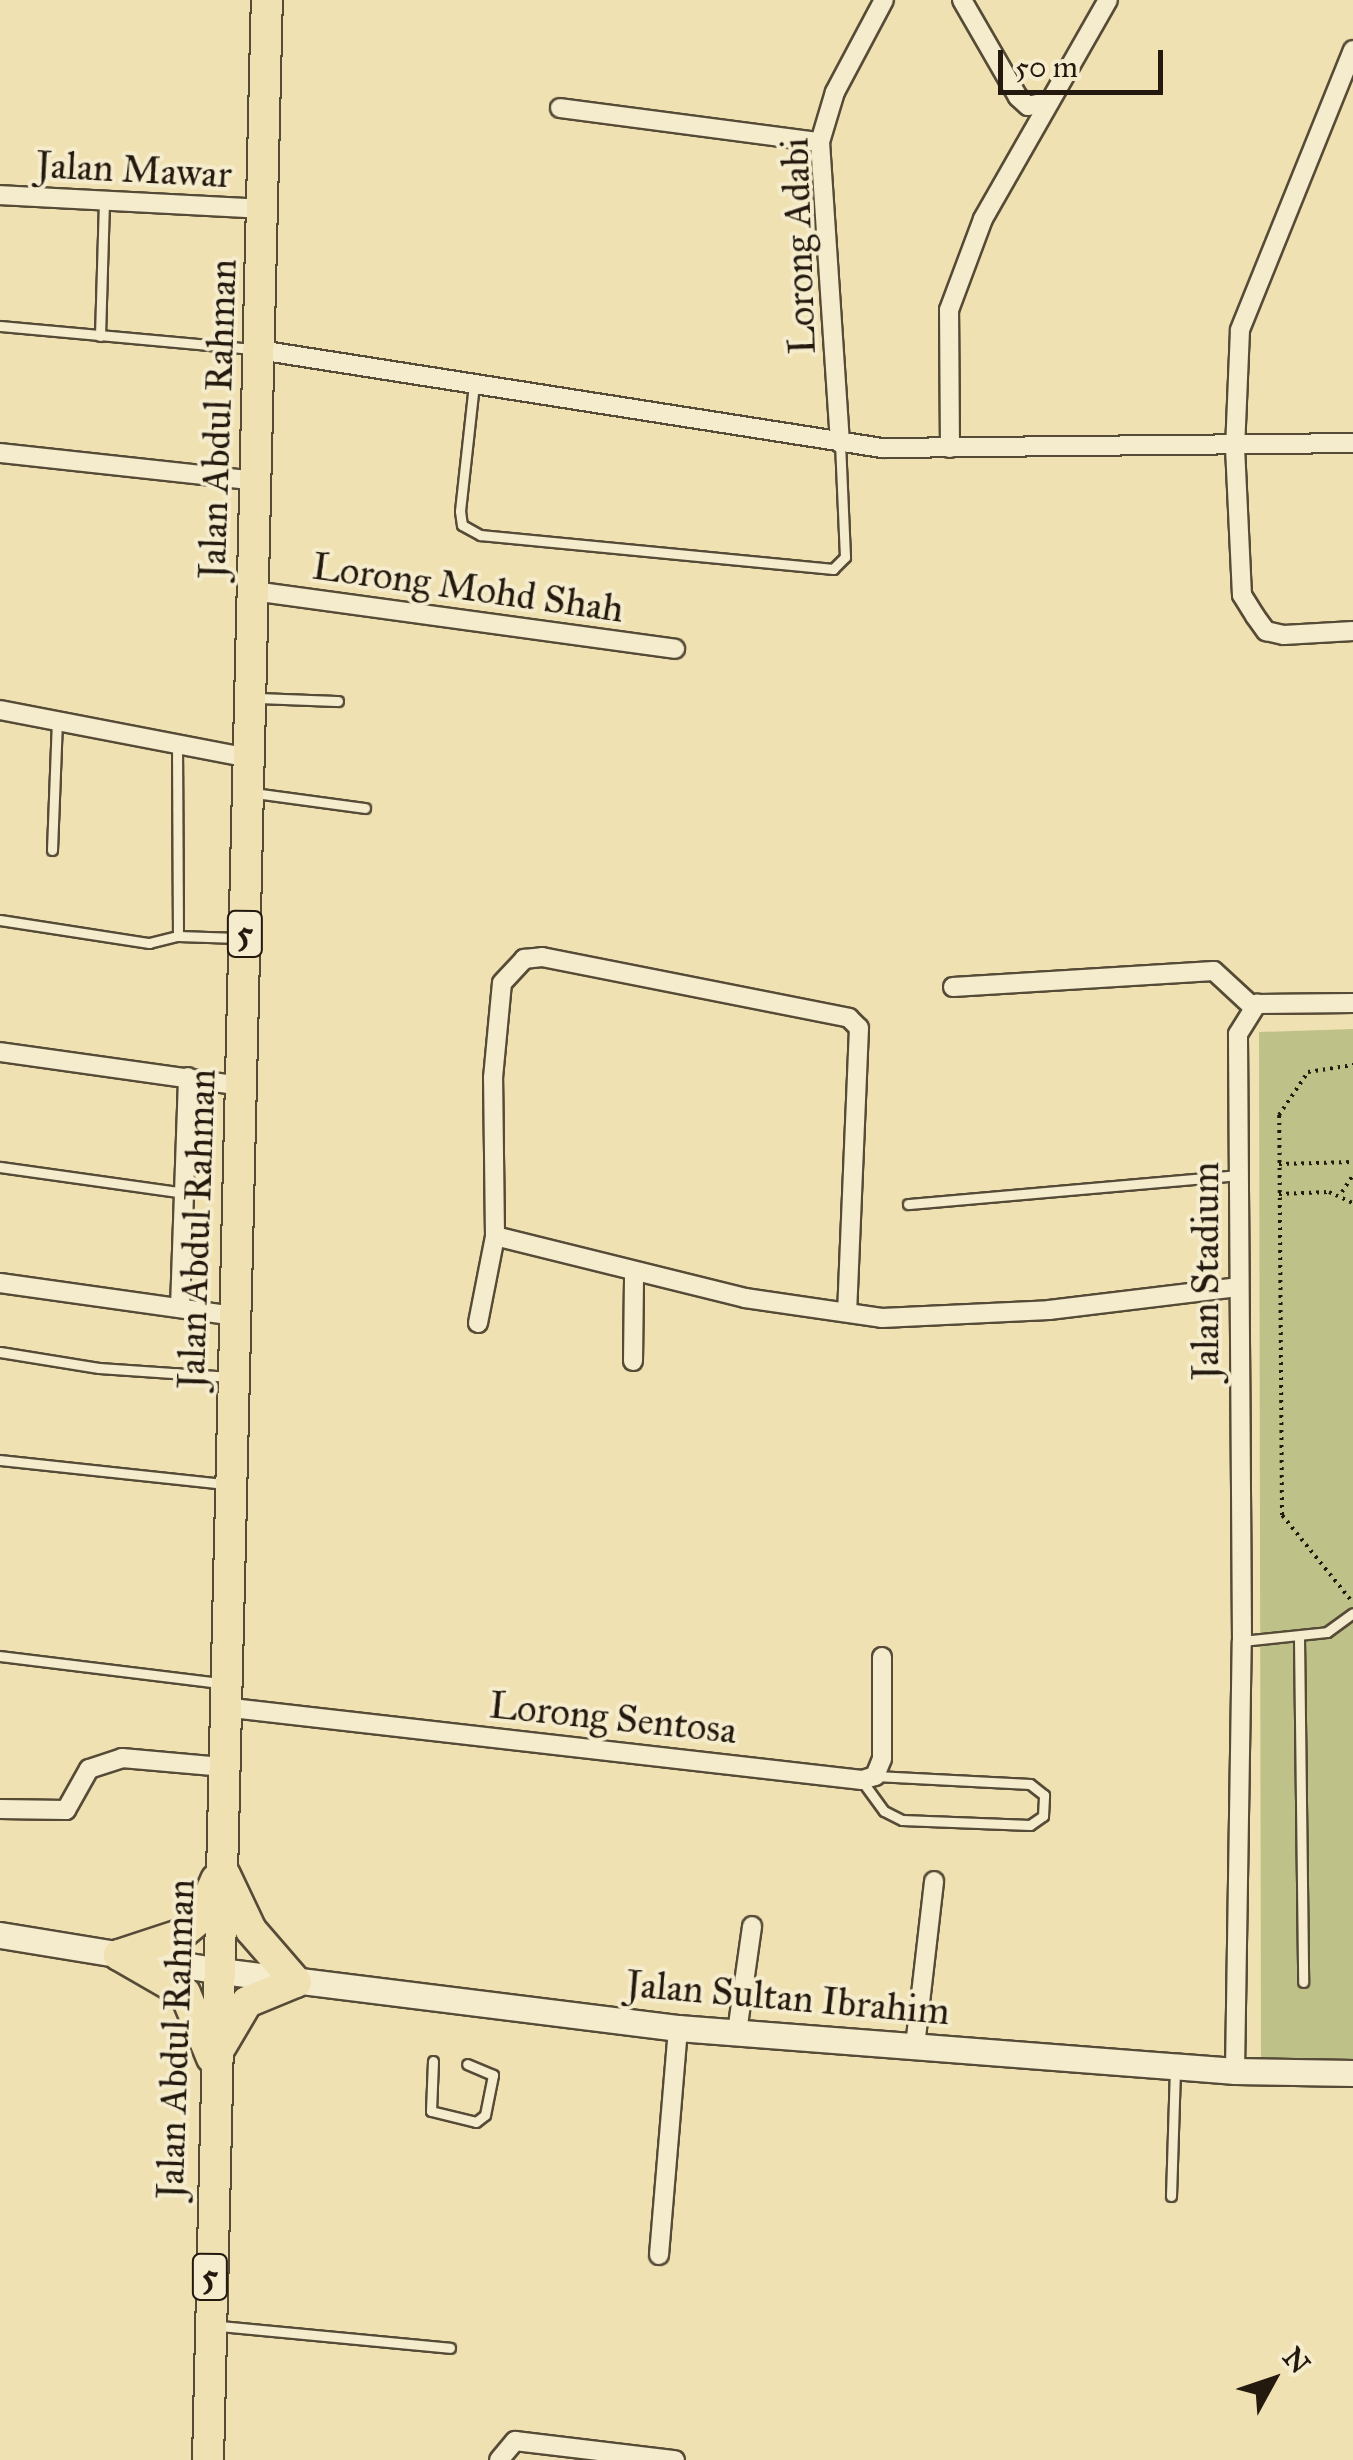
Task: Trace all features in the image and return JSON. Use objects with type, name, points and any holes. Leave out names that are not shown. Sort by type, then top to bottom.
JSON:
[{"type":"main road","name":"Jalan Abdul Rahman","points":[[208,2460],[214,2063],[220,1971],[223,1695],[266,209],[268,0]]},
{"type":"main road","points":[[119,1954],[161,1946],[199,1919],[221,1868]]},
{"type":"main road","points":[[214,2063],[237,2011],[296,1982],[251,1930],[221,1868]]},
{"type":"main road","points":[[119,1954],[185,1993],[214,2063]]},
{"type":"street","name":"Lorong Adabi","points":[[840,443],[820,142],[835,92],[884,0]]},
{"type":"street","points":[[962,0],[1018,97],[1028,106],[1046,102]]},
{"type":"street","points":[[950,448],[949,310],[983,220],[1046,102],[1108,0]]},
{"type":"street","points":[[1353,50],[1240,330],[1234,447],[1242,595],[1254,616],[1266,631],[1284,635],[1353,631]]},
{"type":"street","points":[[560,108],[820,142]]},
{"type":"street","name":"Jalan Mawar","points":[[0,196],[266,209]]},
{"type":"street","points":[[259,350],[840,443],[950,448],[1353,444]]},
{"type":"street","points":[[0,452],[256,481]]},
{"type":"street","name":"Lorong Mohd Shah","points":[[253,591],[675,649]]},
{"type":"street","points":[[0,710],[249,758]]},
{"type":"street","points":[[478,1323],[495,1236],[493,1078],[502,984],[524,959],[542,957],[849,1018],[859,1028],[848,1312]]},
{"type":"street","points":[[953,987],[1214,972],[1254,1008],[1353,1003]]},
{"type":"street","name":"Jalan Stadium","points":[[1235,2071],[1242,1641],[1238,1034],[1254,1008]]},
{"type":"street","points":[[0,1052],[241,1086]]},
{"type":"street","points":[[180,1308],[188,1078]]},
{"type":"street","points":[[495,1236],[634,1274],[848,1312],[948,1317],[1238,1287]]},
{"type":"street","points":[[633,1361],[634,1274]]},
{"type":"street","points":[[0,1283],[234,1316]]},
{"type":"street","points":[[868,1778],[882,1759],[882,1657]]},
{"type":"street","name":"Lorong Sentosa","points":[[223,1695],[868,1778]]},
{"type":"street","points":[[0,1809],[66,1810],[89,1769],[122,1758],[222,1768]]},
{"type":"street","points":[[914,2046],[934,1881]]},
{"type":"street","points":[[737,2032],[752,1926]]},
{"type":"street","name":"Jalan Sultan Ibrahim","points":[[0,1935],[296,1982],[678,2028],[1235,2071],[1353,2073]]},
{"type":"street","points":[[660,2256],[678,2028]]},
{"type":"street","points":[[499,2460],[515,2441],[676,2460]]},
{"type":"lane","points":[[100,336],[104,201]]},
{"type":"lane","points":[[0,326],[259,350]]},
{"type":"lane","points":[[474,384],[460,511],[462,525],[480,534],[834,569],[844,558],[840,443]]},
{"type":"lane","points":[[250,697],[338,702]]},
{"type":"lane","points":[[52,850],[57,721]]},
{"type":"lane","points":[[176,744],[178,936]]},
{"type":"lane","points":[[248,792],[366,808]]},
{"type":"lane","points":[[0,920],[149,943],[178,936],[244,938]]},
{"type":"lane","points":[[0,1167],[184,1193]]},
{"type":"lane","points":[[908,1204],[1238,1175]]},
{"type":"lane","points":[[0,1352],[99,1368],[232,1377]]},
{"type":"lane","points":[[0,1460],[229,1485]]},
{"type":"lane","points":[[1242,1641],[1328,1632],[1353,1613]]},
{"type":"lane","points":[[1299,1638],[1303,1982]]},
{"type":"lane","points":[[0,1656],[223,1695]]},
{"type":"lane","points":[[868,1778],[1030,1784],[1044,1795],[1043,1816],[1030,1825],[902,1820],[884,1810],[868,1778]]},
{"type":"lane","points":[[433,2061],[431,2111],[476,2122],[485,2115],[493,2074],[467,2064]]},
{"type":"lane","points":[[1171,2196],[1175,2066]]},
{"type":"lane","points":[[210,2325],[450,2348]]},
{"type":"path","points":[[1353,1065],[1308,1072],[1291,1088],[1279,1114],[1282,1515],[1353,1603]]},
{"type":"path","points":[[1280,1164],[1353,1162]]},
{"type":"path","points":[[1341,1193],[1353,1175]]},
{"type":"path","points":[[1279,1194],[1341,1193],[1353,1203]]},
{"type":"green space","points":[[1353,1029],[1353,2061],[1261,2061],[1259,1032]]}]
